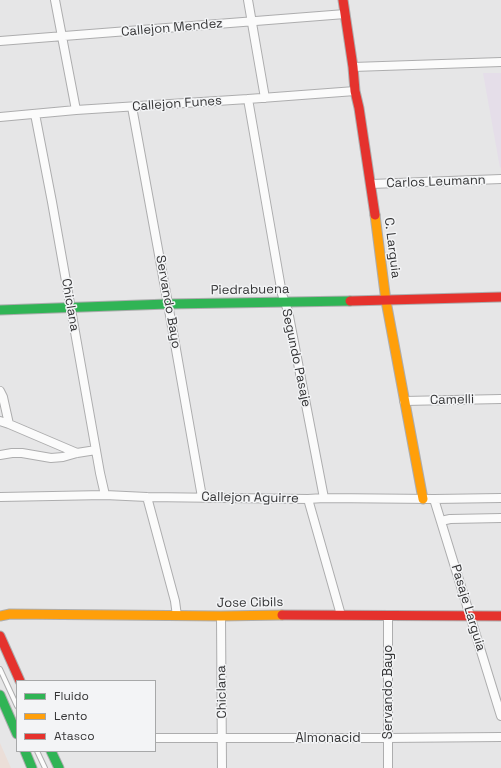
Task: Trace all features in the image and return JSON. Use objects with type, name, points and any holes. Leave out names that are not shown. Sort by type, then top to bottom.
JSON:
[{"type":"street","points":[[55,0],[76,110]]},
{"type":"street","points":[[248,0],[265,98]]},
{"type":"street","name":"C. Larguia","points":[[343,0],[355,91],[371,184],[386,301],[423,499]]},
{"type":"street","name":"Callejon Mendez","points":[[0,41],[345,14]]},
{"type":"street","points":[[352,67],[501,62]]},
{"type":"street","name":"Callejon Funes","points":[[0,117],[76,110],[355,91]]},
{"type":"street","name":"Segundo Pasaje","points":[[248,99],[282,294],[288,311],[324,498]]},
{"type":"street","name":"Servando Bayo","points":[[132,107],[202,497]]},
{"type":"street","name":"Chiclana","points":[[35,114],[105,495]]},
{"type":"street","name":"Carlos Leumann","points":[[371,184],[501,180]]},
{"type":"street","name":"Piedrabuena","points":[[0,310],[168,304],[386,301],[501,297]]},
{"type":"street","points":[[0,391],[3,397],[9,424]]},
{"type":"street","name":"Camelli","points":[[404,401],[501,399]]},
{"type":"street","points":[[0,421],[77,453]]},
{"type":"street","points":[[0,455],[22,453],[51,458],[96,450]]},
{"type":"street","name":"Callejon Aguirre","points":[[0,497],[105,495],[147,497],[434,500],[501,498]]},
{"type":"street","points":[[147,497],[175,601],[177,616]]},
{"type":"street","points":[[308,499],[341,615]]},
{"type":"street","name":"Pasaje Larguia","points":[[434,500],[501,716]]},
{"type":"street","points":[[441,521],[450,519],[501,518]]},
{"type":"street","name":"Jose Cibils","points":[[0,616],[10,614],[177,616],[501,616]]},
{"type":"street","name":"Chiclana","points":[[221,616],[222,768]]},
{"type":"street","name":"Servando Bayo","points":[[388,616],[388,768]]},
{"type":"street","points":[[0,636],[20,680]]},
{"type":"street","points":[[0,695],[16,732]]},
{"type":"street","name":"Almonacid","points":[[156,738],[501,737]]},
{"type":"street","points":[[26,752],[32,768]]},
{"type":"street","points":[[51,752],[58,768]]},
{"type":"lane","points":[[0,669],[16,704]]},
{"type":"lane","points":[[37,752],[44,768]]},
{"type":"shaded area","points":[[483,73],[501,73],[500,168]]},
{"type":"shaded area","points":[[0,743],[11,768],[0,768]]},
{"type":"traffic: fast","points":[[0,310],[168,304],[350,301]]},
{"type":"traffic: fast","points":[[0,695],[16,732]]},
{"type":"traffic: fast","points":[[25,752],[32,768]]},
{"type":"traffic: fast","points":[[51,752],[59,768]]},
{"type":"traffic: slow","points":[[375,215],[386,301],[423,499]]},
{"type":"traffic: slow","points":[[0,616],[10,614],[221,616],[282,615]]},
{"type":"traffic: jam","points":[[343,0],[355,91],[359,108],[375,215]]},
{"type":"traffic: jam","points":[[350,301],[501,297]]},
{"type":"traffic: jam","points":[[282,615],[501,616]]},
{"type":"traffic: jam","points":[[0,636],[20,680]]}]
